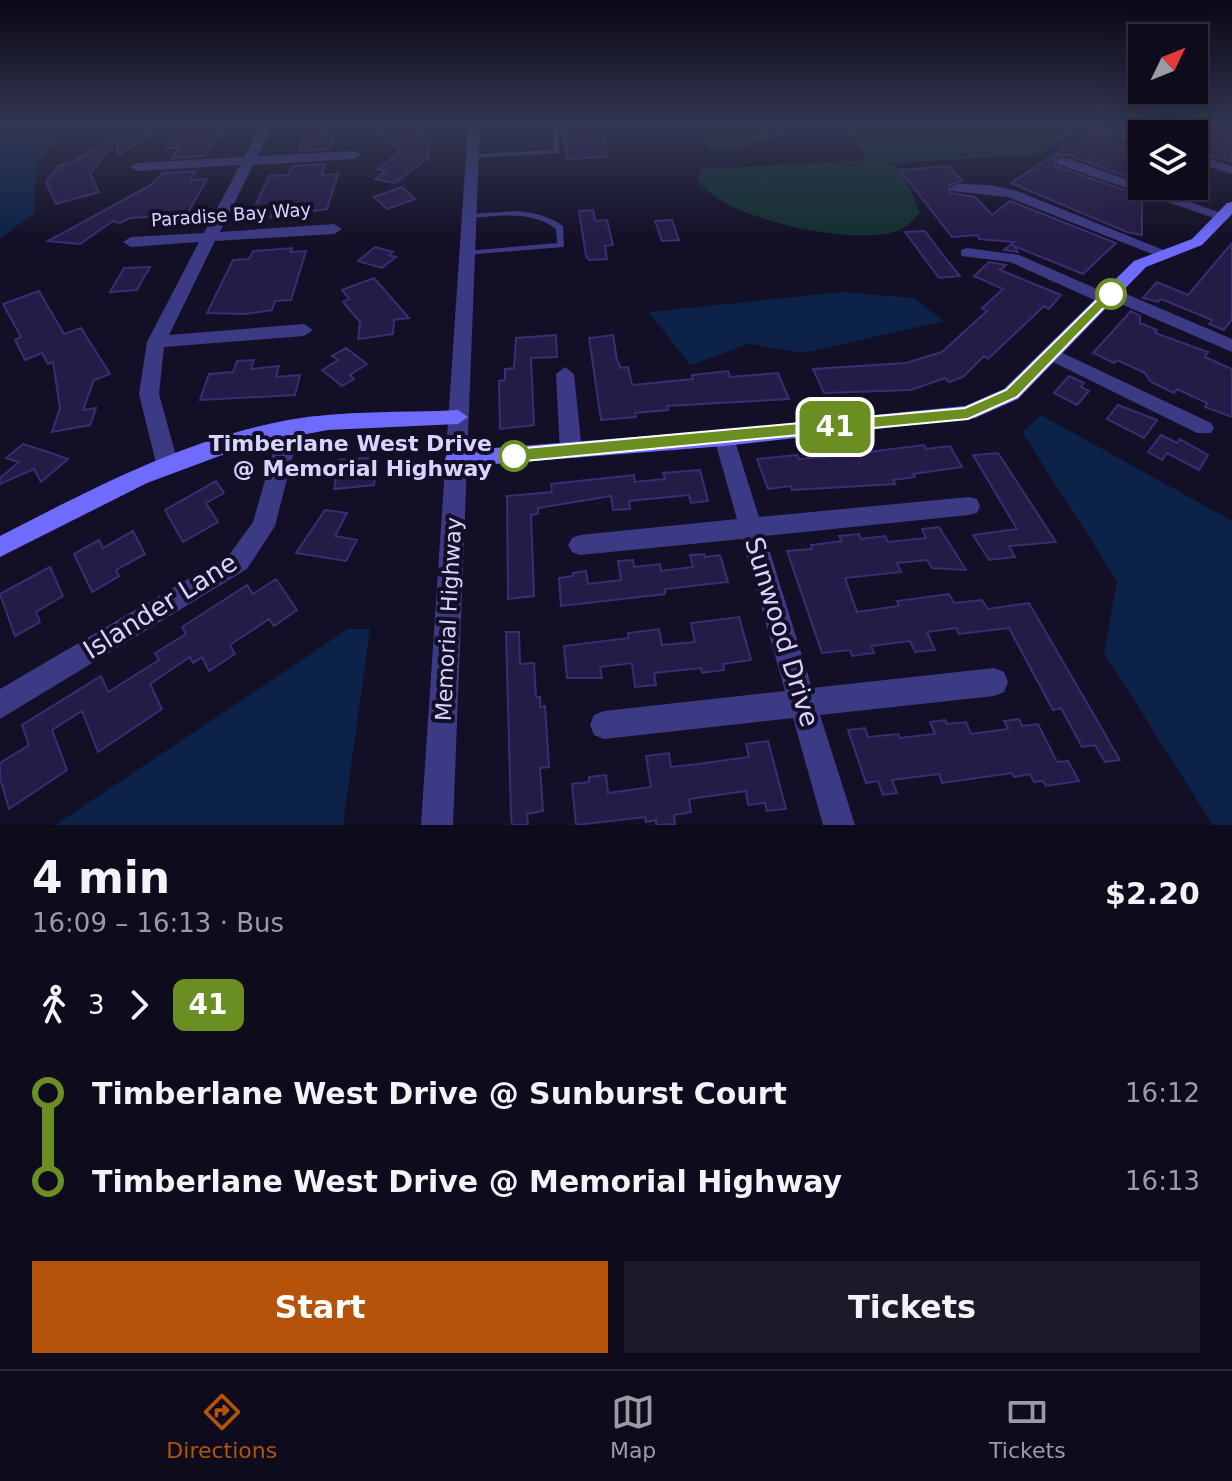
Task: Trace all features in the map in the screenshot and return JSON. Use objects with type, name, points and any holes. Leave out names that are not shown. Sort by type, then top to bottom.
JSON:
[{"type":"street","points":[[137,167],[193,164]]},
{"type":"street","points":[[167,463],[149,394],[156,342],[247,164]]},
{"type":"street","name":"Memorial Highway","points":[[437,825],[472,164]]},
{"type":"street","points":[[456,459],[571,452],[968,413],[1011,394],[1140,264],[1197,242],[1228,212],[1070,164]]},
{"type":"street","points":[[1211,164],[1232,170]]},
{"type":"street","points":[[957,188],[990,189],[1012,194],[1163,253]]},
{"type":"street","name":"Paradise Bay Way","points":[[131,242],[334,229]]},
{"type":"street","points":[[967,253],[1013,258],[1232,346]]},
{"type":"street","points":[[156,342],[304,330]]},
{"type":"street","points":[[1052,354],[1204,428]]},
{"type":"street","points":[[565,374],[571,452]]},
{"type":"street","points":[[0,547],[167,463],[290,428],[458,417]]},
{"type":"street","name":"Islander Lane","points":[[0,705],[238,562],[263,526],[290,428]]},
{"type":"street","name":"Sunwood Drive","points":[[724,438],[839,825]]},
{"type":"street","points":[[580,545],[969,506]]},
{"type":"street","points":[[604,725],[994,682]]},
{"type":"lane","points":[[467,253],[561,245],[560,228],[549,217],[531,214],[469,216]]},
{"type":"green space","points":[[802,164],[897,164],[889,164],[903,170],[920,213],[902,229],[883,234],[825,233],[761,218],[732,206],[711,193],[698,179],[701,169]]},
{"type":"water","points":[[0,164],[37,164],[34,213],[0,239]]},
{"type":"water","points":[[843,292],[914,298],[944,321],[804,353],[749,344],[690,365],[649,312]]},
{"type":"water","points":[[1041,415],[1232,521],[1232,825],[1213,825],[1104,653],[1117,581],[1022,432]]},
{"type":"water","points":[[348,629],[370,629],[343,825],[55,825]]},
{"type":"building","points":[[98,164],[90,174],[99,192],[56,204],[46,182],[60,165]]},
{"type":"building","points":[[325,164],[322,175],[338,174],[327,209],[270,217],[273,211],[252,213],[269,176],[288,175],[293,166]]},
{"type":"building","points":[[385,164],[421,164],[395,183],[375,179],[386,171],[377,169]]},
{"type":"building","points":[[1041,164],[1055,164],[1128,191],[1128,200],[1142,200],[1142,235],[1127,232],[1011,183]]},
{"type":"building","points":[[1091,164],[1128,164],[1128,177]]},
{"type":"building","points":[[949,166],[962,181],[949,185],[950,193],[975,197],[992,215],[1010,201],[1116,243],[1083,274],[1014,246],[1018,252],[1004,250],[1014,242],[979,239],[978,235],[952,237],[900,170]]},
{"type":"building","points":[[196,171],[190,180],[207,179],[187,214],[130,218],[120,223],[113,221],[80,244],[48,241],[151,185],[163,173]]},
{"type":"building","points":[[402,187],[415,199],[387,209],[374,197]]},
{"type":"building","points":[[593,210],[595,221],[607,220],[613,245],[605,246],[607,259],[589,260],[586,256],[579,211]]},
{"type":"building","points":[[672,220],[679,240],[662,241],[655,221]]},
{"type":"building","points":[[925,231],[960,276],[939,278],[905,232]]},
{"type":"building","points":[[1232,243],[1232,319],[1224,330],[1209,324],[1212,320],[1161,299],[1158,302],[1143,298],[1157,282],[1188,295]]},
{"type":"building","points":[[375,247],[393,252],[389,255],[396,257],[382,268],[358,261]]},
{"type":"building","points":[[292,248],[291,252],[306,251],[291,300],[275,301],[272,310],[245,314],[207,313],[233,260],[249,259],[253,251]]},
{"type":"building","points":[[989,262],[1006,265],[1000,270],[1061,295],[1049,309],[1044,306],[988,359],[984,356],[963,377],[949,382],[945,378],[911,390],[824,393],[813,369],[906,363],[942,352],[987,311],[982,308],[1003,289],[974,276]]},
{"type":"building","points":[[150,267],[137,290],[110,292],[124,268]]},
{"type":"building","points":[[374,278],[409,318],[394,320],[393,334],[358,339],[360,322],[343,302],[349,299],[342,290]]},
{"type":"building","points":[[39,291],[64,334],[81,328],[110,374],[94,380],[83,410],[96,408],[90,425],[52,432],[60,408],[53,362],[48,364],[42,353],[25,360],[15,340],[21,337],[3,304]]},
{"type":"building","points":[[1131,311],[1140,316],[1140,323],[1157,330],[1155,333],[1208,352],[1205,357],[1232,369],[1232,417],[1205,407],[1207,403],[1177,389],[1174,393],[1151,382],[1145,373],[1117,360],[1114,363],[1093,353]]},
{"type":"building","points":[[556,335],[557,357],[531,358],[534,425],[500,429],[499,381],[505,380],[505,369],[514,368],[516,338]]},
{"type":"building","points":[[613,335],[617,360],[621,368],[628,367],[632,385],[693,379],[692,375],[728,371],[730,377],[778,373],[789,399],[667,406],[668,410],[635,413],[636,417],[601,420],[589,338]]},
{"type":"building","points":[[346,348],[367,364],[350,375],[354,379],[342,386],[322,370],[338,360],[332,356]]},
{"type":"building","points":[[254,360],[251,369],[279,366],[276,377],[300,375],[295,395],[200,400],[209,374],[233,372],[237,361]]},
{"type":"building","points":[[1069,376],[1084,383],[1081,387],[1089,391],[1077,405],[1054,393]]},
{"type":"building","points":[[1118,405],[1157,420],[1144,438],[1107,419]]},
{"type":"building","points":[[1161,435],[1177,443],[1180,439],[1208,455],[1199,470],[1167,453],[1162,460],[1148,452]]},
{"type":"building","points":[[23,444],[68,459],[41,482],[34,469],[0,484],[0,478],[19,462],[6,458]]},
{"type":"building","points":[[924,445],[926,449],[950,446],[962,467],[913,474],[915,477],[893,480],[895,484],[792,490],[791,486],[768,489],[757,459],[797,455],[799,459],[835,456]]},
{"type":"building","points":[[998,453],[1056,542],[1009,546],[1015,557],[989,560],[973,535],[1017,529],[973,455]]},
{"type":"building","points":[[378,457],[374,485],[334,489],[339,460]]},
{"type":"building","points":[[700,470],[708,501],[691,503],[689,495],[629,501],[630,509],[613,510],[611,496],[538,508],[538,514],[531,515],[534,596],[508,599],[507,496],[552,492],[551,484],[634,475],[635,482],[665,479],[663,473]]},
{"type":"building","points":[[216,481],[224,493],[206,503],[218,522],[183,542],[165,510]]},
{"type":"building","points":[[325,510],[347,513],[335,536],[357,540],[346,561],[296,553]]},
{"type":"building","points":[[939,527],[966,570],[932,568],[927,560],[897,563],[901,572],[845,578],[857,612],[899,606],[897,601],[949,594],[954,603],[982,600],[988,609],[1029,603],[1120,760],[1105,762],[1095,745],[1082,747],[1061,708],[1053,710],[1009,628],[959,634],[956,628],[927,632],[935,650],[915,652],[910,641],[871,646],[874,653],[852,656],[850,650],[822,653],[787,551],[812,549],[811,545],[842,541],[839,536],[859,534],[861,539],[885,536],[888,542],[926,538],[922,529]]},
{"type":"building","points":[[133,531],[145,554],[116,570],[119,576],[92,592],[74,554],[99,540],[103,548]]},
{"type":"building","points":[[704,554],[705,557],[720,555],[728,582],[665,589],[665,594],[561,606],[559,578],[586,571],[588,584],[621,580],[618,561],[633,560],[634,567],[660,564],[661,571],[693,567],[690,555]]},
{"type":"building","points":[[50,567],[63,596],[36,612],[40,622],[15,636],[0,594]]},
{"type":"building","points":[[276,579],[297,610],[274,626],[269,619],[230,645],[235,654],[209,671],[202,657],[193,663],[190,657],[150,684],[162,709],[98,752],[82,711],[52,730],[67,770],[9,809],[0,778],[0,763],[29,745],[22,725],[101,676],[108,692],[159,660],[155,653],[186,634],[182,627],[247,585],[253,594]]},
{"type":"building","points":[[739,617],[751,660],[723,664],[724,670],[702,673],[701,668],[654,673],[656,685],[635,687],[632,663],[600,667],[602,678],[567,678],[564,646],[629,638],[628,633],[659,629],[662,645],[695,642],[691,623]]},
{"type":"building","points":[[506,632],[519,632],[520,664],[534,663],[536,697],[540,697],[540,707],[545,706],[549,767],[540,768],[543,811],[527,814],[528,825],[512,825]]},
{"type":"building","points":[[1019,719],[1022,726],[1038,724],[1057,762],[1068,761],[1079,781],[1046,786],[1043,781],[1034,782],[1030,774],[1014,777],[1012,773],[942,783],[939,774],[892,780],[897,793],[883,795],[878,781],[866,783],[848,730],[865,728],[868,737],[898,734],[900,738],[935,734],[930,722],[945,720],[947,724],[966,722],[971,734],[1008,729],[1004,721]]},
{"type":"building","points":[[768,741],[786,809],[767,811],[765,803],[748,805],[746,791],[689,799],[691,812],[674,815],[675,824],[656,825],[656,820],[646,822],[645,817],[576,825],[572,784],[589,782],[589,777],[606,775],[608,793],[651,787],[646,756],[669,753],[671,767],[698,764],[749,757],[746,744]]},
{"type":"bus line","name":"41","points":[[514,456],[968,413],[1011,394],[1111,294]]},
{"type":"place","name":"Timberlane West Drive @ Memorial Highway","points":[[514,456]]}]
